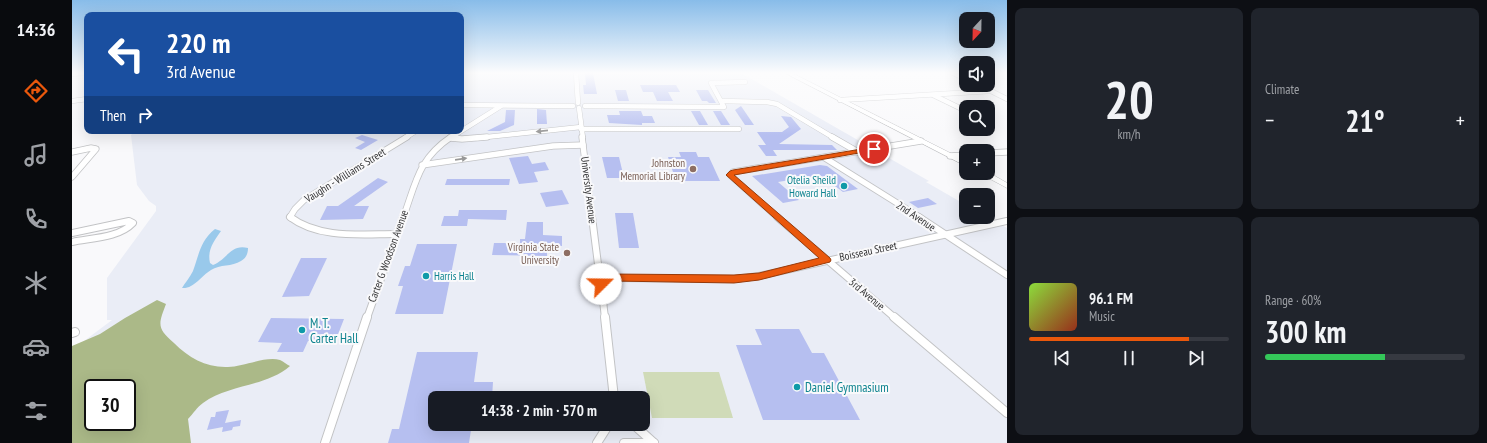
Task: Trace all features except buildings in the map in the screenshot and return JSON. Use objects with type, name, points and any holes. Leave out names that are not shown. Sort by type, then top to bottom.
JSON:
[{"type":"main road","points":[[828,94],[959,160]]},
{"type":"main road","points":[[995,180],[1007,186]]},
{"type":"street","name":"University Avenue","points":[[578,94],[599,272],[593,273],[591,279],[593,282],[601,284],[613,391]]},
{"type":"street","points":[[717,94],[723,104]]},
{"type":"street","points":[[932,94],[959,108]]},
{"type":"street","points":[[840,100],[938,94]]},
{"type":"street","points":[[996,94],[1007,99]]},
{"type":"street","points":[[72,102],[84,100]]},
{"type":"street","points":[[464,105],[579,106],[767,102],[777,104],[858,152]]},
{"type":"street","name":"Carter G Woodson Avenue","points":[[464,129],[502,106]]},
{"type":"street","points":[[450,138],[462,139],[581,128],[739,130]]},
{"type":"street","name":"Vaughn - Williams Street","points":[[396,234],[328,233],[312,230],[290,217],[295,209],[304,200],[411,134]]},
{"type":"street","name":"Carter G Woodson Avenue","points":[[325,443],[396,234],[422,165],[433,150],[456,134]]},
{"type":"street","points":[[825,158],[921,141]]},
{"type":"street","points":[[422,165],[553,146],[583,145]]},
{"type":"street","points":[[72,152],[96,148],[72,177]]},
{"type":"street","points":[[995,153],[1007,152]]},
{"type":"street","points":[[950,156],[959,155]]},
{"type":"street","name":"3rd Avenue","points":[[825,158],[733,172],[731,174],[731,178],[1007,413]]},
{"type":"street","name":"2nd Avenue","points":[[825,158],[1007,275]]},
{"type":"street","name":"Boisseau Street","points":[[609,278],[734,279],[759,276],[1007,220]]},
{"type":"street","points":[[72,233],[129,221],[133,223],[131,227],[122,231],[72,242]]},
{"type":"street","points":[[599,272],[607,274],[609,278],[607,283],[601,284]]},
{"type":"street","points":[[597,443],[605,431]]},
{"type":"street","points":[[641,431],[654,443]]},
{"type":"street","points":[[624,443],[654,443]]},
{"type":"shaded area","name":"Virginia State University","points":[[464,94],[777,94],[929,181],[926,182],[959,201],[959,224],[995,224],[995,221],[1007,228],[1007,443],[72,443],[72,350],[112,320],[107,320],[107,278],[156,211],[156,206],[149,201],[137,185],[132,134],[464,134]]},
{"type":"green space","points":[[157,300],[166,304],[161,317],[161,326],[164,334],[186,353],[199,361],[213,366],[234,367],[261,360],[274,359],[280,360],[290,366],[270,378],[224,392],[201,405],[188,419],[191,443],[72,443],[72,346],[100,334]]},
{"type":"green space","points":[[643,372],[719,372],[733,418],[652,418],[650,408],[650,391],[647,391]]},
{"type":"water","points":[[215,229],[221,231],[210,250],[210,263],[213,265],[233,250],[242,247],[248,248],[246,256],[243,260],[237,263],[215,268],[194,284],[186,288],[182,288],[193,271],[203,243]]},
{"type":"place","name":"Johnston Memorial Library","points":[[693,169]]},
{"type":"place","name":"Otelia Sheild Howard Hall","points":[[844,186]]},
{"type":"place","name":"Virginia State University","points":[[567,253]]},
{"type":"place","name":"Harris Hall","points":[[426,276]]},
{"type":"place","name":"M. T. Carter Hall","points":[[302,330]]},
{"type":"place","name":"Daniel Gymnasium","points":[[797,387]]},
{"type":"route","points":[[601,284],[607,283],[609,278],[734,279],[759,276],[826,260],[731,178],[730,175],[733,172],[874,149]]}]
